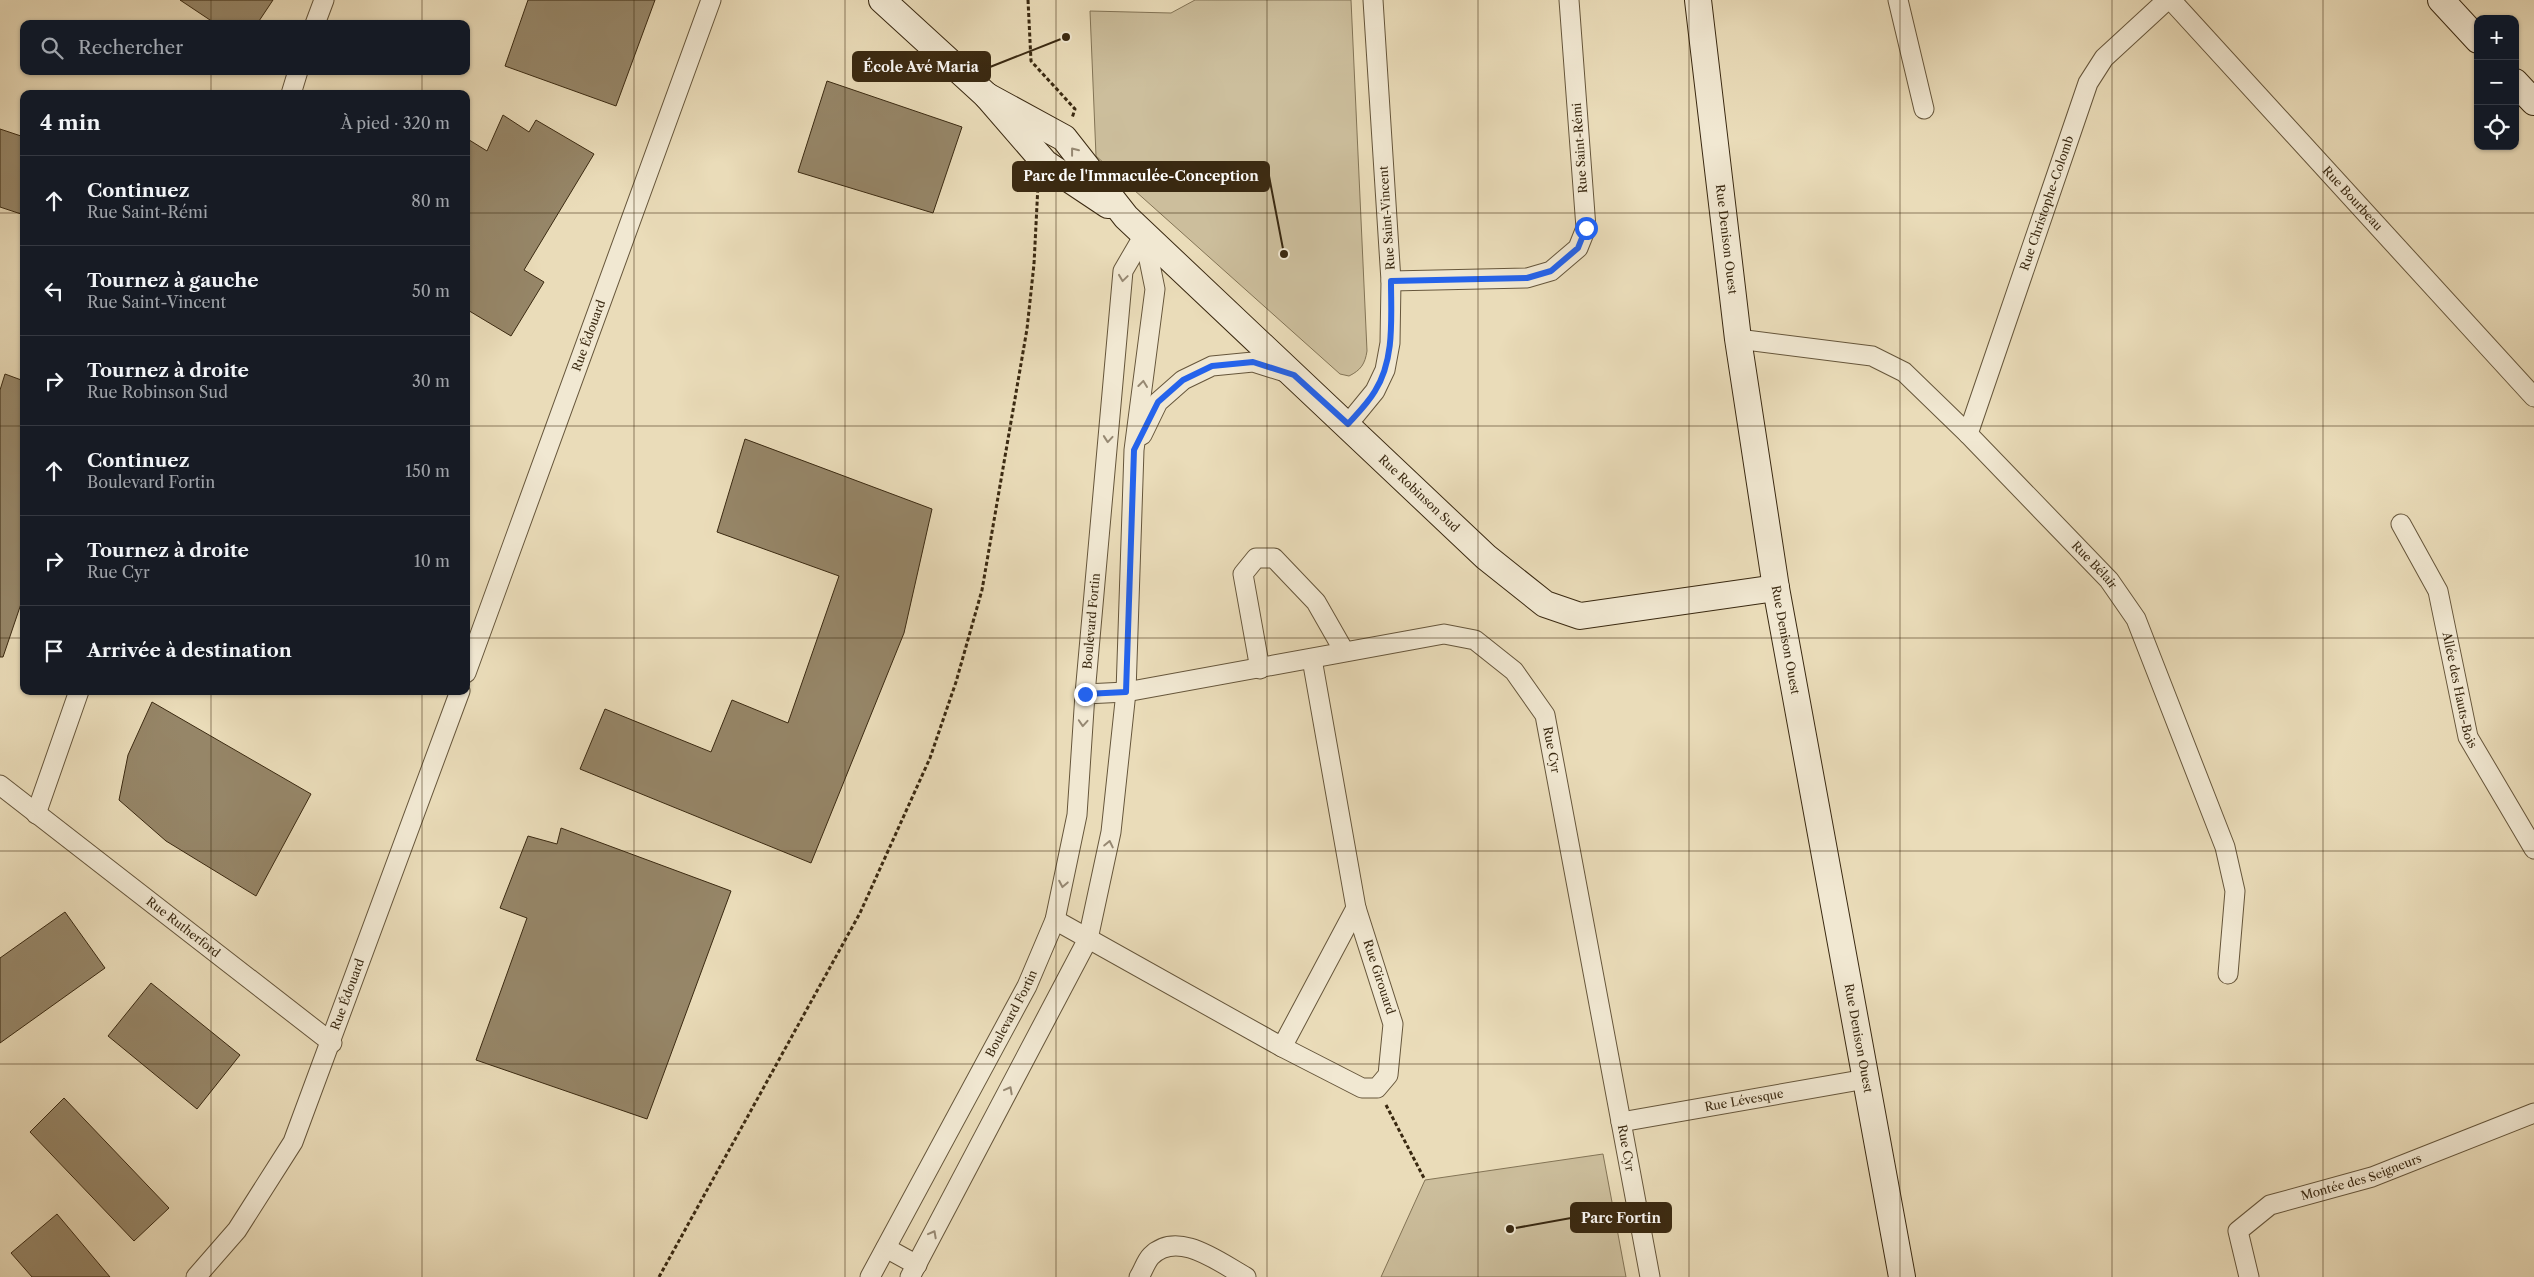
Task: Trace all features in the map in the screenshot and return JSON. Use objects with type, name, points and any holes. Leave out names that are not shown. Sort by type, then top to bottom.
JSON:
[{"type":"street","points":[[316,20],[324,0]]},
{"type":"street","name":"Rue Édouard","points":[[470,662],[711,0]]},
{"type":"street","name":"Rue Robinson Sud","points":[[882,0],[987,96],[1045,163],[1126,217],[1348,424],[1486,557],[1545,604],[1580,616],[1776,588]]},
{"type":"street","name":"Rue Saint-Vincent","points":[[1348,424],[1375,391],[1385,370],[1390,343],[1391,281],[1373,0]]},
{"type":"street","name":"Rue Saint-Rémi","points":[[1391,281],[1527,278],[1551,271],[1578,248],[1586,228],[1569,0]]},
{"type":"street","name":"Rue Denison Ouest","points":[[1698,0],[1738,339],[1776,588],[1902,1277]]},
{"type":"street","points":[[1898,0],[1924,109]]},
{"type":"street","name":"Rue Christophe-Colomb","points":[[1968,434],[2088,83],[2104,58],[2167,0]]},
{"type":"street","name":"Rue Bourbeau","points":[[2171,0],[2534,397]]},
{"type":"street","points":[[2441,0],[2474,36]]},
{"type":"street","points":[[291,90],[297,75]]},
{"type":"street","points":[[2519,86],[2534,102]]},
{"type":"street","points":[[886,1248],[914,1271],[1088,939],[1112,832],[1126,692],[1134,450],[1155,289],[1144,235]]},
{"type":"street","name":"Boulevard Fortin","points":[[870,1277],[1027,986],[1056,920],[1077,815],[1085,694],[1123,271],[1144,235]]},
{"type":"street","name":"Rue Bélair","points":[[1738,339],[1872,356],[1904,372],[1968,434],[2109,580],[2136,619],[2225,847],[2235,891],[2228,974]]},
{"type":"street","points":[[1134,450],[1158,402],[1183,380],[1212,366],[1253,362],[1294,375]]},
{"type":"street","name":"Allée des Hauts-Bois","points":[[2401,524],[2438,591],[2468,737],[2534,849]]},
{"type":"street","points":[[1260,669],[1243,574],[1256,558],[1274,558],[1316,602],[1344,651]]},
{"type":"street","name":"Rue Cyr","points":[[1085,694],[1126,692],[1444,634],[1475,640],[1514,671],[1545,715],[1650,1277]]},
{"type":"street","name":"Rue Girouard","points":[[1312,658],[1356,908],[1393,1024],[1388,1074],[1377,1088]]},
{"type":"street","points":[[36,814],[79,695]]},
{"type":"street","name":"Rue Édouard","points":[[196,1277],[237,1230],[293,1142],[332,1043],[459,695]]},
{"type":"street","name":"Rue Rutherford","points":[[0,785],[332,1043]]},
{"type":"street","points":[[1282,1047],[1356,908]]},
{"type":"street","points":[[1056,920],[1282,1047],[1362,1088],[1377,1088]]},
{"type":"street","name":"Rue Lévesque","points":[[1621,1122],[1866,1079]]},
{"type":"street","name":"Montée des Seigneurs","points":[[2249,1277],[2238,1232],[2270,1205],[2372,1177],[2534,1113]]},
{"type":"street","points":[[1139,1277],[1150,1257],[1166,1246],[1185,1246],[1246,1277]]},
{"type":"path","points":[[1028,0],[1031,62]]},
{"type":"path","points":[[659,1277],[860,913],[930,758],[956,682],[982,590],[1027,329],[1034,264],[1036,188]]},
{"type":"path","points":[[1377,1088],[1424,1180]]},
{"type":"shaded area","points":[[1195,0],[1351,0],[1367,351],[1362,366],[1349,376],[1340,374],[1096,156],[1090,11],[1171,13]]},
{"type":"shaded area","points":[[1603,1154],[1626,1277],[1381,1277],[1425,1180]]},
{"type":"building","points":[[180,0],[273,0],[260,20],[210,20]]},
{"type":"building","points":[[528,0],[655,0],[616,106],[505,66]]},
{"type":"building","points":[[827,81],[962,127],[933,213],[798,172]]},
{"type":"building","points":[[503,115],[529,132],[536,120],[594,154],[524,270],[544,282],[511,336],[470,311],[470,140],[487,151]]},
{"type":"building","points":[[0,129],[20,136],[20,214],[0,207]]},
{"type":"building","points":[[5,374],[20,380],[20,607],[3,657],[0,657],[0,390]]},
{"type":"building","points":[[745,439],[932,509],[904,633],[811,863],[580,769],[605,709],[711,752],[732,700],[788,723],[839,576],[717,532]]},
{"type":"building","points":[[152,702],[311,794],[256,896],[166,841],[119,800],[128,755]]},
{"type":"building","points":[[561,828],[731,891],[647,1119],[476,1060],[527,918],[500,908],[528,836],[557,844]]},
{"type":"building","points":[[65,912],[105,968],[0,1043],[0,958]]},
{"type":"building","points":[[151,983],[240,1055],[197,1109],[108,1036]]},
{"type":"building","points":[[64,1098],[169,1208],[134,1241],[30,1132]]},
{"type":"building","points":[[57,1214],[110,1277],[32,1277],[11,1253]]},
{"type":"place","name":"École Avé Maria","points":[[1066,37]]},
{"type":"place","name":"Parc de l'Immaculée-Conception","points":[[1284,254]]},
{"type":"place","name":"Parc Fortin","points":[[1510,1229]]},
{"type":"route","points":[[1085,694],[1126,692],[1134,450],[1158,402],[1183,380],[1212,366],[1253,362],[1294,375],[1348,424],[1375,391],[1385,370],[1390,343],[1391,281],[1527,278],[1551,271],[1578,248],[1586,228]]}]
